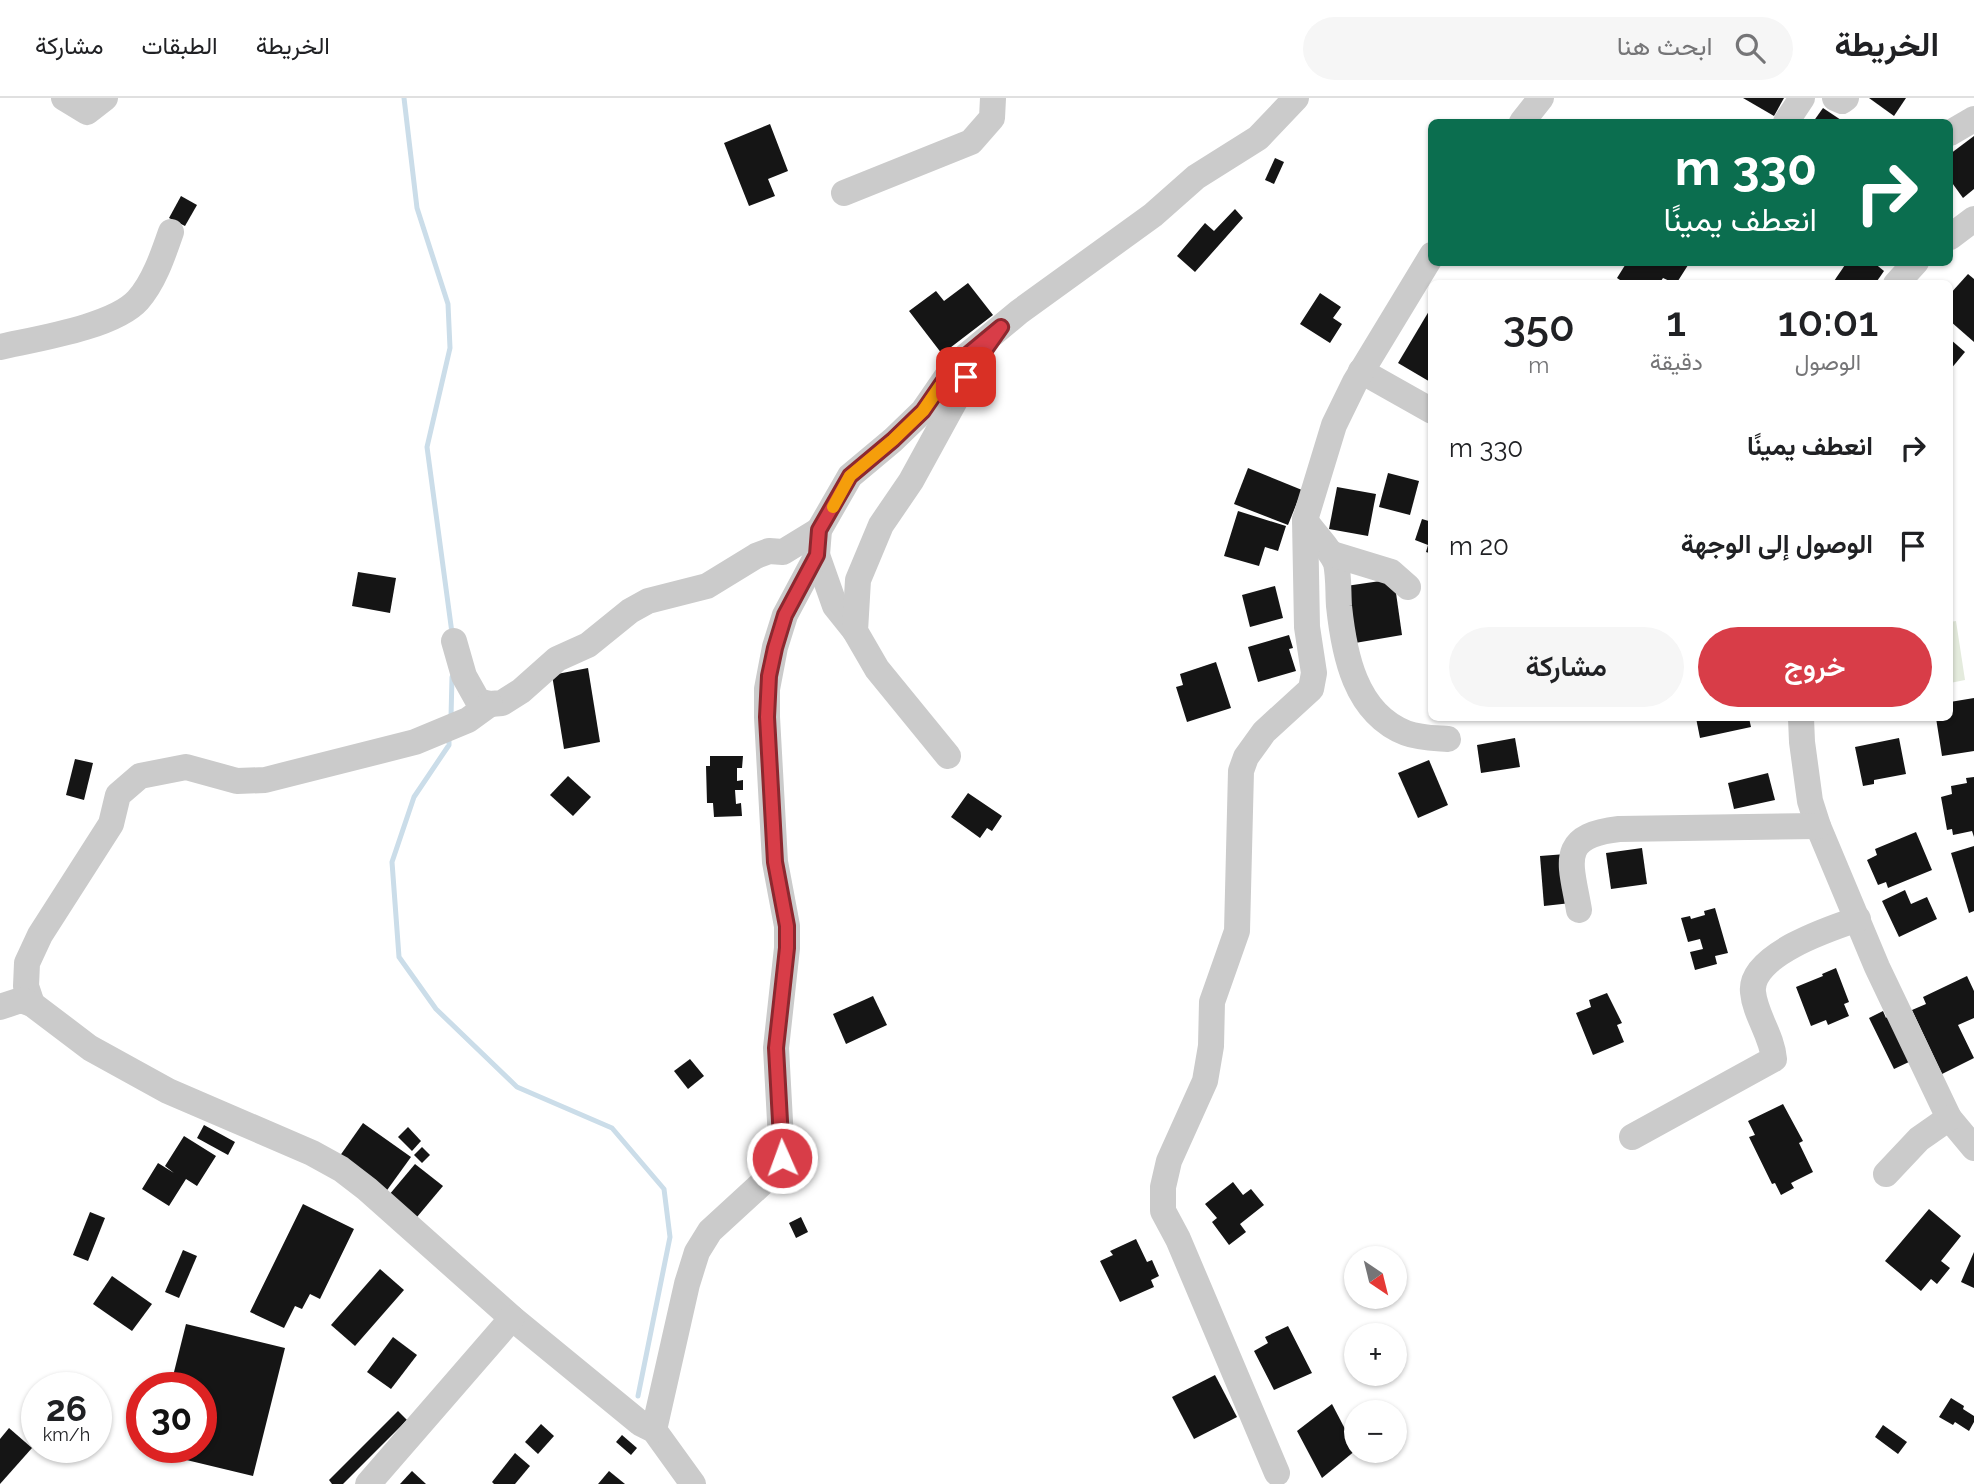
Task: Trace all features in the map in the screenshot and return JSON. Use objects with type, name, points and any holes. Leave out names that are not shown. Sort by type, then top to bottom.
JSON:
[{"type":"street","points":[[64,98],[87,112],[105,98]]},
{"type":"street","points":[[844,193],[971,142],[992,118],[993,98]]},
{"type":"street","points":[[654,1430],[687,1284],[697,1252],[710,1231],[771,1175],[782,1158],[776,1039],[787,948],[787,926],[775,862],[767,689],[785,615],[818,542],[850,476],[923,411],[954,366],[1105,248],[1153,215],[1196,177],[1258,138],[1296,98]]},
{"type":"street","points":[[1524,119],[1541,98]]},
{"type":"street","points":[[1788,119],[1802,98]]},
{"type":"street","points":[[1835,98],[1842,101],[1846,98]]},
{"type":"street","points":[[1953,131],[1974,120]]},
{"type":"street","points":[[1953,235],[1974,219]]},
{"type":"street","points":[[0,346],[57,334],[109,318],[137,301],[159,267],[171,232]]},
{"type":"street","points":[[1277,1473],[1178,1238],[1163,1211],[1163,1187],[1169,1161],[1205,1081],[1211,1045],[1212,1002],[1237,932],[1241,771],[1254,743],[1284,712],[1307,696],[1314,681],[1307,620],[1305,520],[1334,425],[1360,371],[1428,261]]},
{"type":"street","points":[[855,631],[858,580],[881,525],[911,481],[966,377],[1001,327]]},
{"type":"street","points":[[1360,371],[1428,409]]},
{"type":"street","points":[[1305,520],[1332,554],[1338,572],[1339,607],[1348,659],[1363,697],[1392,727],[1408,734],[1448,739]]},
{"type":"street","points":[[818,542],[835,606],[855,631],[877,669],[948,756]]},
{"type":"street","points":[[454,641],[464,676],[478,701],[502,703],[521,691],[557,659],[588,645],[629,611],[648,601],[707,586],[769,551],[783,551],[818,542]]},
{"type":"street","points":[[1332,554],[1391,572],[1408,587]]},
{"type":"street","points":[[32,1004],[26,986],[27,963],[40,934],[111,824],[118,795],[140,776],[186,767],[237,781],[265,780],[415,742],[468,720],[490,704]]},
{"type":"street","points":[[1801,721],[1810,801],[1818,826],[1877,967],[1949,1118],[1974,1148]]},
{"type":"street","points":[[1578,910],[1572,855],[1580,840],[1586,836],[1619,830],[1818,826]]},
{"type":"street","points":[[1632,1137],[1774,1059],[1773,1045],[1753,995],[1753,982],[1761,970],[1798,941],[1858,919]]},
{"type":"street","points":[[0,1007],[21,1000],[32,1004],[90,1048],[168,1091],[329,1161],[367,1189],[512,1318],[640,1423],[654,1430],[693,1484]]},
{"type":"street","points":[[1886,1174],[1919,1139],[1949,1118]]},
{"type":"street","points":[[368,1484],[512,1318]]},
{"type":"shaded area","points":[[1956,621],[1965,680],[1953,682],[1953,622]]},
{"type":"building","points":[[1743,98],[1784,98],[1774,116]]},
{"type":"building","points":[[1869,98],[1906,98],[1894,116]]},
{"type":"building","points":[[1823,108],[1840,119],[1815,119]]},
{"type":"building","points":[[770,124],[788,171],[768,179],[775,196],[749,206],[724,143]]},
{"type":"building","points":[[1974,136],[1974,189],[1963,198],[1953,184],[1953,152]]},
{"type":"building","points":[[1275,158],[1284,162],[1274,184],[1265,180]]},
{"type":"building","points":[[181,196],[197,205],[185,226],[169,218]]},
{"type":"building","points":[[1235,209],[1243,218],[1195,272],[1177,256],[1205,223],[1214,231]]},
{"type":"building","points":[[1624,266],[1687,266],[1679,280],[1617,278]]},
{"type":"building","points":[[1844,266],[1878,266],[1884,271],[1878,280],[1835,280]]},
{"type":"building","points":[[1968,274],[1974,279],[1974,342],[1953,324],[1953,291]]},
{"type":"building","points":[[968,283],[993,315],[942,354],[909,311],[936,291],[944,301]]},
{"type":"building","points":[[1320,293],[1341,307],[1333,318],[1342,324],[1330,343],[1300,324]]},
{"type":"building","points":[[1428,313],[1428,381],[1398,363]]},
{"type":"building","points":[[1953,342],[1965,352],[1953,366]]},
{"type":"building","points":[[1248,468],[1302,490],[1288,525],[1234,504]]},
{"type":"building","points":[[1388,473],[1419,481],[1410,515],[1379,507]]},
{"type":"building","points":[[1337,487],[1376,494],[1368,536],[1329,529]]},
{"type":"building","points":[[1238,511],[1286,526],[1278,551],[1265,547],[1259,566],[1224,556]]},
{"type":"building","points":[[1422,519],[1428,521],[1428,545],[1415,540]]},
{"type":"building","points":[[358,572],[396,578],[390,613],[352,606]]},
{"type":"building","points":[[1394,579],[1402,635],[1355,643],[1346,586]]},
{"type":"building","points":[[1275,586],[1283,618],[1250,627],[1242,595]]},
{"type":"building","points":[[1289,635],[1293,648],[1289,649],[1296,671],[1258,682],[1248,647]]},
{"type":"building","points":[[1216,662],[1231,708],[1187,722],[1176,687],[1183,685],[1180,674]]},
{"type":"building","points":[[588,668],[600,742],[564,749],[552,675]]},
{"type":"building","points":[[1974,698],[1974,751],[1942,756],[1936,721],[1953,721],[1953,702]]},
{"type":"building","points":[[1697,721],[1750,721],[1751,727],[1700,738]]},
{"type":"building","points":[[1515,738],[1520,767],[1481,773],[1477,745]]},
{"type":"building","points":[[1899,738],[1906,774],[1874,780],[1874,784],[1863,786],[1855,747]]},
{"type":"building","points":[[710,756],[743,756],[742,768],[737,768],[737,781],[743,780],[743,790],[735,790],[736,804],[741,803],[742,816],[714,817],[713,803],[707,803],[706,766],[710,766]]},
{"type":"building","points":[[75,759],[93,763],[84,800],[66,795]]},
{"type":"building","points":[[1429,760],[1448,805],[1418,818],[1398,773]]},
{"type":"building","points":[[1768,773],[1775,800],[1734,809],[1728,783]]},
{"type":"building","points":[[568,776],[591,797],[573,816],[550,795]]},
{"type":"building","points":[[1974,777],[1974,837],[1972,831],[1953,835],[1952,829],[1947,830],[1941,797],[1952,794],[1951,786],[1967,783],[1966,778]]},
{"type":"building","points":[[968,793],[1002,816],[992,831],[987,828],[980,838],[951,817]]},
{"type":"building","points":[[1916,832],[1932,870],[1888,888],[1886,882],[1878,885],[1867,860],[1877,855],[1875,849]]},
{"type":"building","points":[[1974,846],[1974,911],[1969,913],[1951,853]]},
{"type":"building","points":[[1642,848],[1647,884],[1611,889],[1606,853]]},
{"type":"building","points":[[1566,854],[1571,903],[1544,906],[1540,856]]},
{"type":"building","points":[[1905,890],[1911,904],[1927,897],[1937,919],[1899,937],[1882,901]]},
{"type":"building","points":[[1715,908],[1728,953],[1715,956],[1717,964],[1695,970],[1690,952],[1703,949],[1700,939],[1688,942],[1681,918],[1690,916],[1691,919],[1705,915],[1704,911]]},
{"type":"building","points":[[1836,968],[1849,1002],[1844,1004],[1849,1016],[1828,1025],[1826,1020],[1811,1026],[1796,987]]},
{"type":"building","points":[[1967,976],[1974,991],[1974,1018],[1958,1025],[1974,1058],[1942,1074],[1912,1010],[1926,1004],[1923,997]]},
{"type":"building","points":[[1607,993],[1622,1023],[1617,1025],[1624,1042],[1593,1055],[1576,1013],[1591,1007],[1589,1000]]},
{"type":"building","points":[[873,996],[887,1025],[846,1044],[833,1014]]},
{"type":"building","points":[[1883,1011],[1911,1061],[1894,1069],[1869,1018]]},
{"type":"building","points":[[690,1059],[704,1076],[688,1089],[674,1071]]},
{"type":"building","points":[[1783,1104],[1803,1141],[1799,1143],[1813,1172],[1791,1183],[1794,1188],[1781,1195],[1775,1183],[1772,1184],[1749,1137],[1755,1135],[1748,1121]]},
{"type":"building","points":[[363,1123],[411,1157],[385,1193],[337,1160]]},
{"type":"building","points":[[204,1125],[235,1142],[228,1155],[197,1138]]},
{"type":"building","points":[[408,1127],[421,1141],[412,1151],[398,1137]]},
{"type":"building","points":[[184,1136],[216,1156],[197,1186],[186,1179],[169,1206],[142,1189],[158,1163],[174,1173],[165,1166]]},
{"type":"building","points":[[422,1147],[430,1155],[422,1163],[414,1155]]},
{"type":"building","points":[[415,1164],[443,1186],[417,1217],[389,1195]]},
{"type":"building","points":[[1233,1182],[1243,1195],[1251,1189],[1264,1205],[1240,1224],[1246,1232],[1229,1245],[1212,1222],[1217,1218],[1205,1204]]},
{"type":"building","points":[[303,1204],[354,1229],[320,1299],[310,1294],[302,1309],[295,1306],[284,1328],[250,1312]]},
{"type":"building","points":[[1929,1209],[1961,1236],[1941,1261],[1950,1268],[1937,1284],[1931,1279],[1921,1291],[1885,1261]]},
{"type":"building","points":[[90,1212],[105,1218],[88,1261],[73,1255]]},
{"type":"building","points":[[801,1217],[808,1232],[796,1238],[789,1223]]},
{"type":"building","points":[[1136,1239],[1147,1262],[1152,1260],[1159,1276],[1151,1280],[1154,1287],[1120,1302],[1100,1261],[1113,1255],[1110,1251]]},
{"type":"building","points":[[183,1250],[197,1256],[179,1298],[165,1292]]},
{"type":"building","points":[[1974,1252],[1974,1288],[1961,1282]]},
{"type":"building","points":[[380,1269],[404,1290],[355,1346],[331,1325]]},
{"type":"building","points":[[112,1276],[152,1304],[132,1331],[93,1304]]},
{"type":"building","points":[[186,1324],[285,1348],[253,1476],[199,1463],[217,1463],[217,1372],[174,1372]]},
{"type":"building","points":[[1288,1326],[1312,1373],[1274,1390],[1254,1351],[1268,1343],[1265,1337]]},
{"type":"building","points":[[393,1337],[417,1355],[391,1389],[367,1372]]},
{"type":"building","points":[[1215,1375],[1237,1417],[1194,1439],[1172,1397]]},
{"type":"building","points":[[1951,1398],[1974,1416],[1969,1431],[1955,1422],[1953,1425],[1939,1417]]},
{"type":"building","points":[[1332,1404],[1344,1427],[1344,1460],[1322,1478],[1297,1431]]},
{"type":"building","points":[[398,1411],[407,1420],[343,1484],[332,1484],[329,1480]]},
{"type":"building","points":[[541,1424],[554,1436],[538,1454],[525,1442]]},
{"type":"building","points":[[1883,1425],[1907,1442],[1898,1454],[1875,1437]]},
{"type":"building","points":[[9,1428],[21,1438],[21,1460],[0,1484],[0,1439]]},
{"type":"building","points":[[622,1435],[637,1448],[631,1455],[616,1442]]},
{"type":"building","points":[[515,1453],[530,1466],[515,1484],[494,1484],[492,1482]]},
{"type":"building","points":[[412,1471],[426,1484],[400,1484]]},
{"type":"building","points":[[609,1471],[625,1484],[598,1484]]},
{"type":"waterway","points":[[404,98],[417,208],[448,304],[450,348],[427,447],[452,633]]},
{"type":"waterway","points":[[451,717],[452,677]]},
{"type":"waterway","points":[[449,737],[449,745],[414,797],[392,862],[399,957],[436,1009],[517,1087],[612,1128],[664,1189],[670,1237],[638,1396]]},
{"type":"slow traffic","points":[[833,507],[850,476],[923,411],[960,361]]},
{"type":"route","points":[[782,1158],[776,1031],[781,1007],[787,926],[775,862],[767,717],[767,689],[775,648],[785,615],[817,555],[819,530],[850,476],[923,411],[954,366],[1001,327],[966,377]]}]
